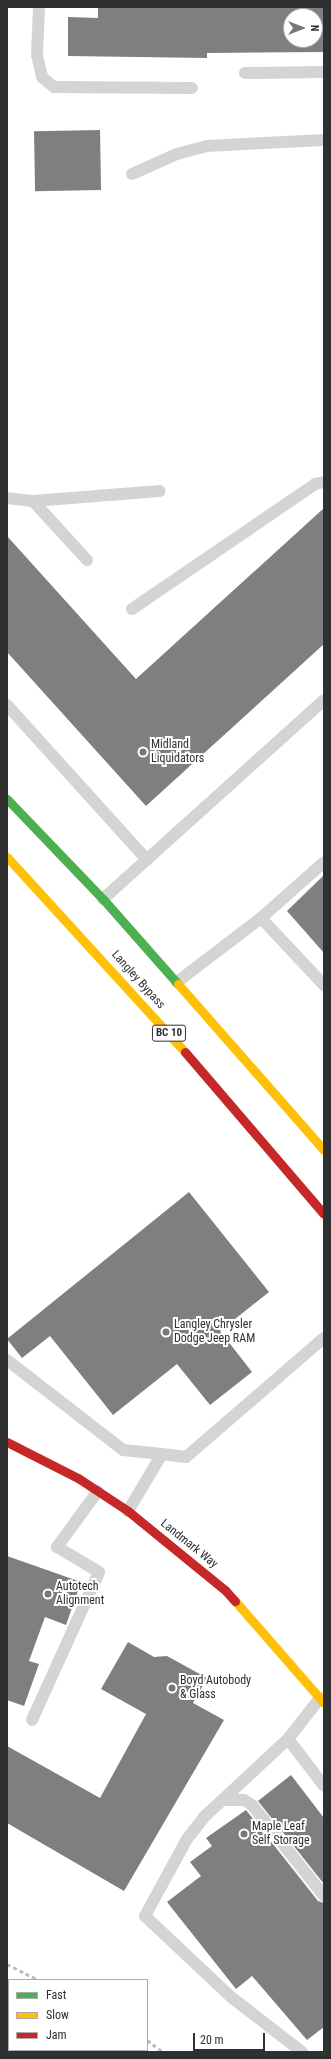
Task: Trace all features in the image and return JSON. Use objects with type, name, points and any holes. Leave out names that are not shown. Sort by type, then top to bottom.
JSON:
[{"type":"main road","points":[[7,799],[103,899],[324,1150]]},
{"type":"main road","name":"Langley Bypass","points":[[7,858],[96,951],[232,1104],[324,1214]]},
{"type":"main road","name":"Landmark Way","points":[[7,1442],[98,1490],[128,1511],[225,1590],[322,1700]]},
{"type":"lane","points":[[39,7],[37,55],[42,77],[54,87],[192,88]]},
{"type":"lane","points":[[245,73],[324,72]]},
{"type":"lane","points":[[132,174],[177,154],[206,146],[324,140]]},
{"type":"lane","points":[[132,609],[315,484],[324,482]]},
{"type":"lane","points":[[7,508],[12,498],[33,501],[160,491]]},
{"type":"lane","points":[[33,501],[87,560]]},
{"type":"lane","points":[[103,899],[324,700]]},
{"type":"lane","points":[[7,706],[147,860]]},
{"type":"lane","points":[[177,982],[261,918],[324,862]]},
{"type":"lane","points":[[261,918],[324,985]]},
{"type":"lane","points":[[7,1360],[123,1450],[186,1456],[324,1338]]},
{"type":"lane","points":[[128,1511],[162,1454]]},
{"type":"lane","points":[[32,1720],[99,1572],[57,1547],[98,1490]]},
{"type":"lane","points":[[302,2052],[231,1997],[146,1916],[187,1839],[204,1817],[288,1739],[322,1700]]},
{"type":"lane","points":[[288,1739],[324,1786]]},
{"type":"lane","points":[[223,1800],[244,1800],[252,1805],[324,1896]]},
{"type":"building","points":[[98,7],[324,7],[324,52],[207,53],[207,58],[68,56],[68,17],[98,18]]},
{"type":"building","points":[[100,130],[101,190],[35,191],[34,131]]},
{"type":"building","points":[[324,508],[324,644],[146,806],[7,652],[7,536],[136,679]]},
{"type":"building","points":[[324,875],[324,953],[287,911]]},
{"type":"building","points":[[189,1192],[269,1292],[220,1331],[252,1372],[210,1405],[177,1364],[113,1415],[50,1336],[22,1358],[7,1339]]},
{"type":"building","points":[[7,1556],[81,1582],[66,1625],[45,1617],[29,1661],[39,1664],[24,1706],[7,1700]]},
{"type":"building","points":[[128,1642],[154,1657],[167,1656],[207,1678],[193,1703],[224,1720],[124,1891],[7,1823],[7,1746],[100,1798],[146,1714],[101,1689]]},
{"type":"building","points":[[291,1775],[324,1818],[324,1884],[258,1801]]},
{"type":"building","points":[[246,1810],[318,1901],[324,1903],[324,2027],[307,2040],[252,1976],[236,1989],[167,1902],[201,1876],[190,1862],[212,1846],[206,1838]]},
{"type":"railway","points":[[7,1964],[36,1979]]},
{"type":"railway","points":[[148,2041],[163,2052]]},
{"type":"traffic: fast","points":[[7,799],[103,899],[178,984]]},
{"type":"traffic: slow","points":[[7,857],[185,1052]]},
{"type":"traffic: slow","points":[[178,984],[324,1150]]},
{"type":"traffic: slow","points":[[235,1601],[324,1703]]},
{"type":"traffic: jam","points":[[185,1052],[324,1214]]},
{"type":"traffic: jam","points":[[7,1442],[78,1478],[128,1511],[225,1590],[235,1601]]},
{"type":"place","name":"Midland Liquidators","points":[[143,752]]},
{"type":"place","name":"Langley Chrysler Dodge Jeep RAM","points":[[166,1332]]},
{"type":"place","name":"Autotech Alignment","points":[[48,1594]]},
{"type":"place","name":"Boyd Autobody & Glass","points":[[172,1688]]},
{"type":"place","name":"Maple Leaf Self Storage","points":[[244,1834]]}]
